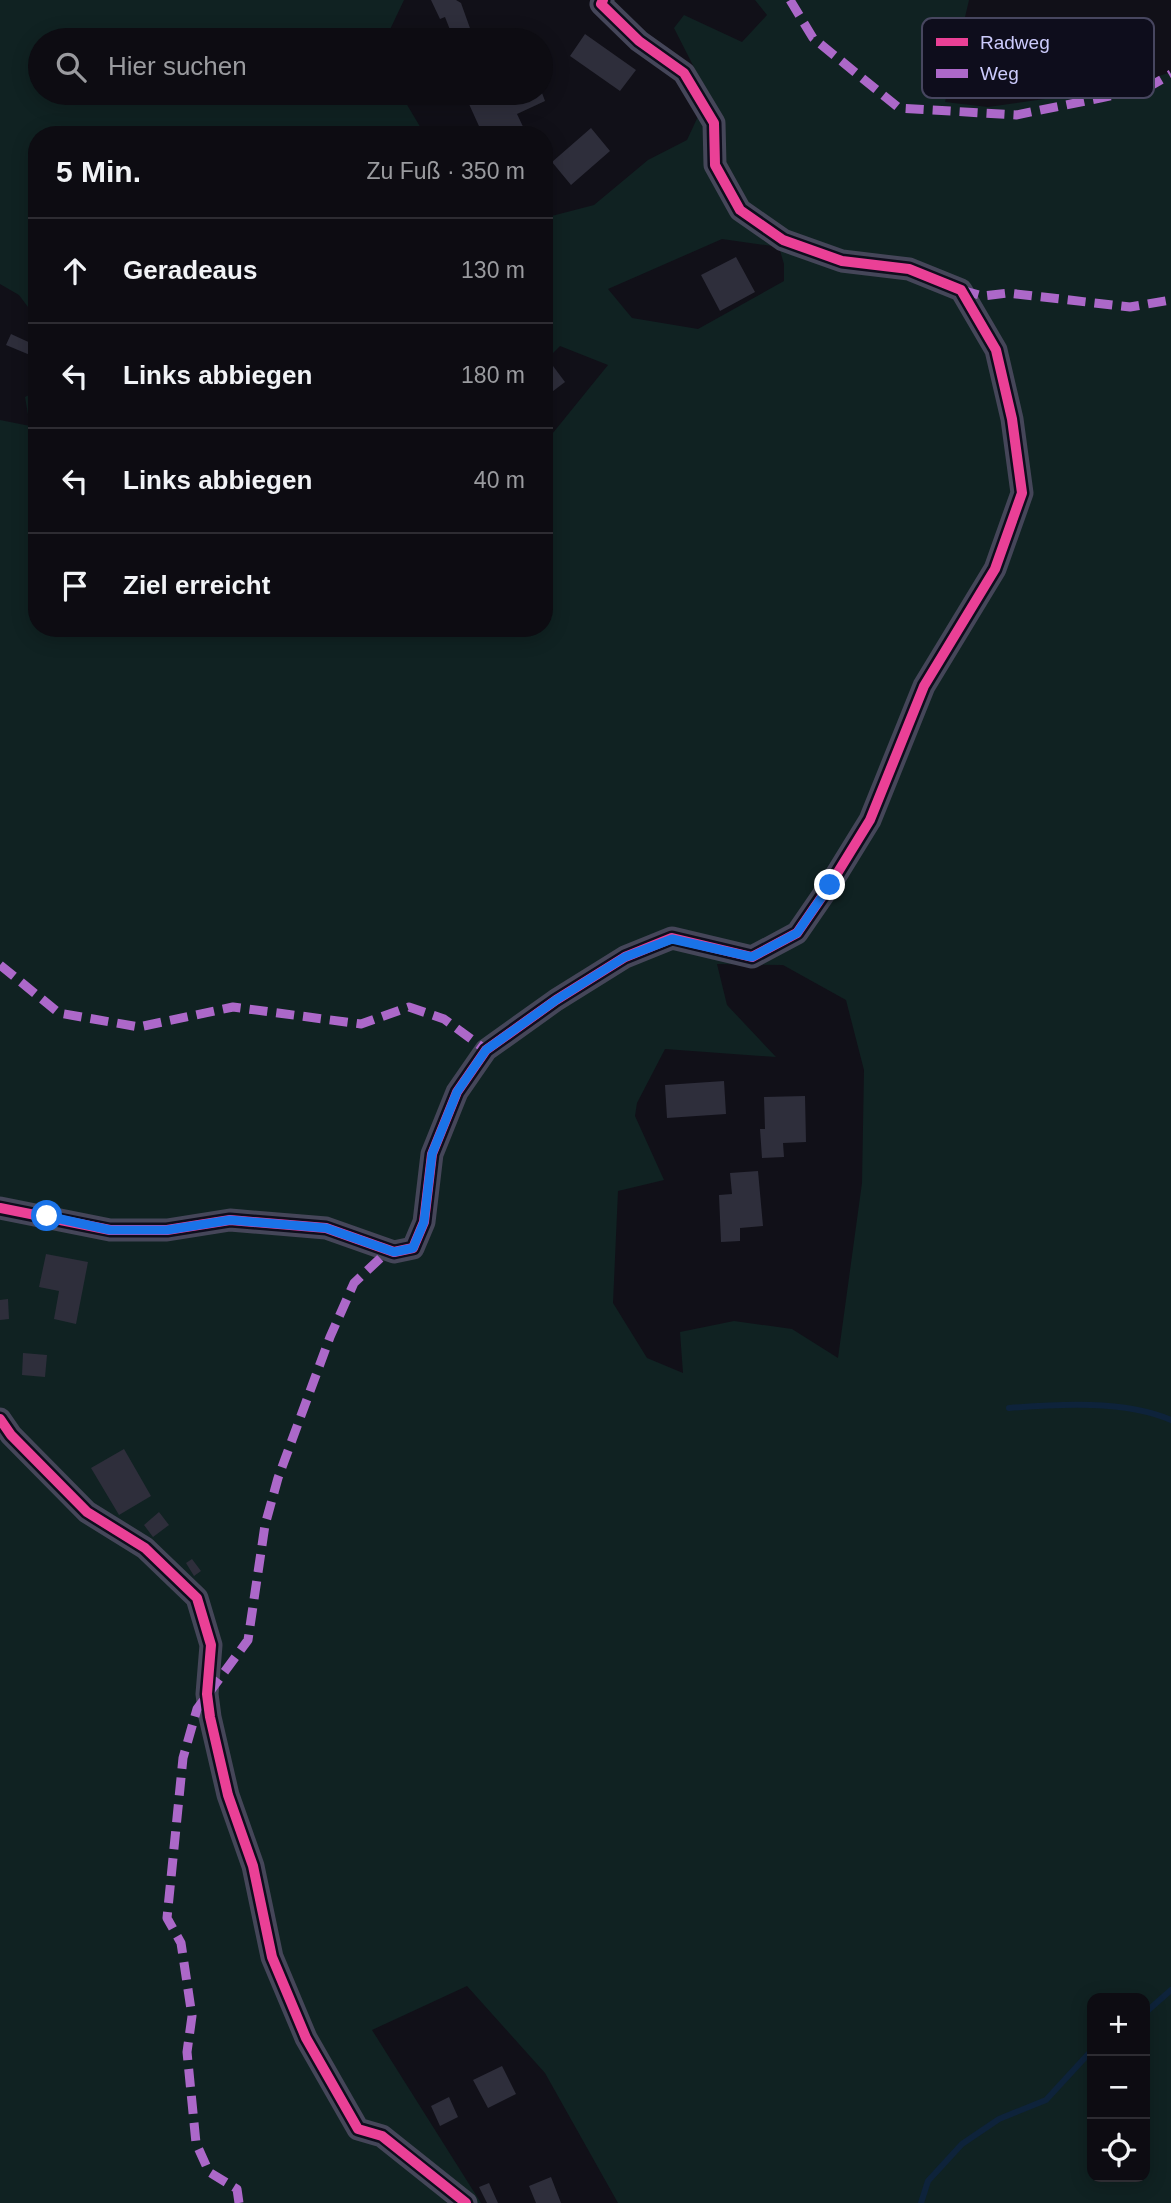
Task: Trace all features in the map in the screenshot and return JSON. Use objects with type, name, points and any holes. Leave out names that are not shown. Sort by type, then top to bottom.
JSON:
[{"type":"street","points":[[0,1208],[110,1230],[167,1230],[230,1220],[326,1228],[394,1252],[413,1248],[424,1222],[432,1154],[457,1092],[486,1050],[556,1000],[625,957],[672,939],[752,957],[797,933],[870,820],[924,687],[995,569],[1022,493],[1012,419],[996,350],[961,289],[909,269],[842,261],[783,240],[740,210],[715,165],[714,123],[684,73],[639,41],[601,4],[603,0]]},
{"type":"street","points":[[0,1419],[11,1435],[88,1512],[145,1548],[197,1598],[211,1645],[208,1706],[228,1795],[253,1866],[272,1957],[306,2038],[358,2129],[382,2136],[466,2203]]},
{"type":"shaded area","points":[[0,0],[404,0],[391,28],[28,28],[28,105],[407,105],[420,126],[28,126],[28,307],[19,295],[0,284]]},
{"type":"shaded area","points":[[755,0],[969,0],[965,18],[922,18],[922,98],[946,98],[945,102],[988,107],[1052,98],[1154,98],[1154,78],[1171,72],[1171,2203],[618,2203],[545,2073],[467,1986],[372,2030],[481,2203],[0,2203],[0,420],[28,426],[28,637],[553,637],[553,433],[608,365],[560,346],[553,353],[553,216],[594,205],[648,160],[687,140],[708,95],[674,28],[684,15],[742,42],[767,15]],"holes":[[[722,239],[779,247],[784,264],[784,281],[698,329],[632,318],[608,289]],[[717,964],[783,965],[846,1000],[864,1070],[862,1183],[838,1358],[792,1329],[734,1321],[680,1332],[683,1373],[647,1358],[613,1303],[618,1191],[664,1180],[635,1116],[637,1103],[665,1049],[776,1057],[727,1005]]]},
{"type":"building","points":[[431,0],[456,0],[461,3],[470,28],[449,28],[445,17],[440,19]]},
{"type":"building","points":[[585,34],[636,70],[620,91],[570,56]]},
{"type":"building","points":[[469,105],[536,105],[517,114],[523,126],[479,126]]},
{"type":"building","points":[[591,128],[610,151],[571,185],[553,161]]},
{"type":"building","points":[[736,257],[755,292],[720,311],[701,275]]},
{"type":"building","points":[[11,334],[28,342],[28,354],[6,345]]},
{"type":"building","points":[[553,366],[565,382],[553,391]]},
{"type":"building","points":[[724,1081],[726,1114],[667,1118],[665,1085]]},
{"type":"building","points":[[805,1096],[806,1142],[783,1143],[784,1157],[762,1158],[760,1129],[765,1129],[764,1097]]},
{"type":"building","points":[[758,1171],[763,1226],[740,1228],[740,1241],[721,1242],[719,1195],[732,1194],[730,1173]]},
{"type":"building","points":[[46,1254],[88,1262],[76,1324],[54,1319],[59,1291],[39,1287]]},
{"type":"building","points":[[8,1299],[9,1319],[0,1320],[0,1300]]},
{"type":"building","points":[[23,1353],[47,1355],[45,1377],[22,1375]]},
{"type":"building","points":[[124,1449],[151,1496],[119,1515],[91,1468]]},
{"type":"building","points":[[159,1512],[169,1525],[153,1537],[144,1525]]},
{"type":"building","points":[[192,1559],[201,1571],[194,1576],[186,1563]]},
{"type":"building","points":[[502,2066],[516,2094],[488,2108],[473,2080]]},
{"type":"building","points":[[449,2097],[458,2117],[440,2126],[431,2106]]},
{"type":"building","points":[[551,2177],[561,2203],[536,2203],[529,2186]]},
{"type":"building","points":[[489,2183],[498,2203],[487,2203],[479,2187]]},
{"type":"waterway","points":[[1009,1408],[1112,1406],[1171,1420]]},
{"type":"waterway","points":[[1150,2009],[1171,1990]]},
{"type":"waterway","points":[[921,2203],[928,2181],[962,2144],[999,2119],[1046,2100],[1087,2055]]},
{"type":"marked path","points":[[790,0],[813,38],[899,108],[1016,115],[1100,98]]},
{"type":"marked path","points":[[1154,84],[1171,74]]},
{"type":"marked path","points":[[961,290],[983,296],[1008,293],[1130,307],[1171,300]]},
{"type":"marked path","points":[[0,965],[59,1013],[139,1027],[233,1007],[361,1024],[409,1007],[444,1019],[486,1050]]},
{"type":"marked path","points":[[239,2203],[237,2189],[209,2172],[196,2143],[187,2052],[192,2016],[181,1943],[167,1918],[183,1758],[197,1709],[248,1640],[265,1525],[278,1478],[330,1337],[354,1283],[389,1250]]},
{"type":"cycle path","points":[[0,1208],[110,1230],[167,1230],[230,1220],[326,1228],[394,1252],[413,1248],[424,1222],[432,1154],[457,1092],[486,1050],[556,1000],[625,957],[672,938],[752,957],[797,933],[870,820],[924,686],[995,569],[1022,493],[1012,419],[996,350],[961,290],[909,269],[842,261],[783,240],[740,210],[715,165],[714,123],[684,73],[639,41],[601,4],[603,0]]},
{"type":"cycle path","points":[[0,1419],[11,1435],[87,1512],[145,1548],[197,1598],[211,1645],[207,1694],[228,1795],[253,1866],[272,1957],[306,2038],[358,2129],[382,2136],[466,2203]]},
{"type":"route","points":[[47,1216],[110,1230],[167,1230],[230,1220],[326,1228],[394,1252],[413,1248],[424,1222],[432,1154],[457,1092],[486,1050],[556,1000],[625,957],[672,939],[752,957],[797,933],[830,885]]}]
